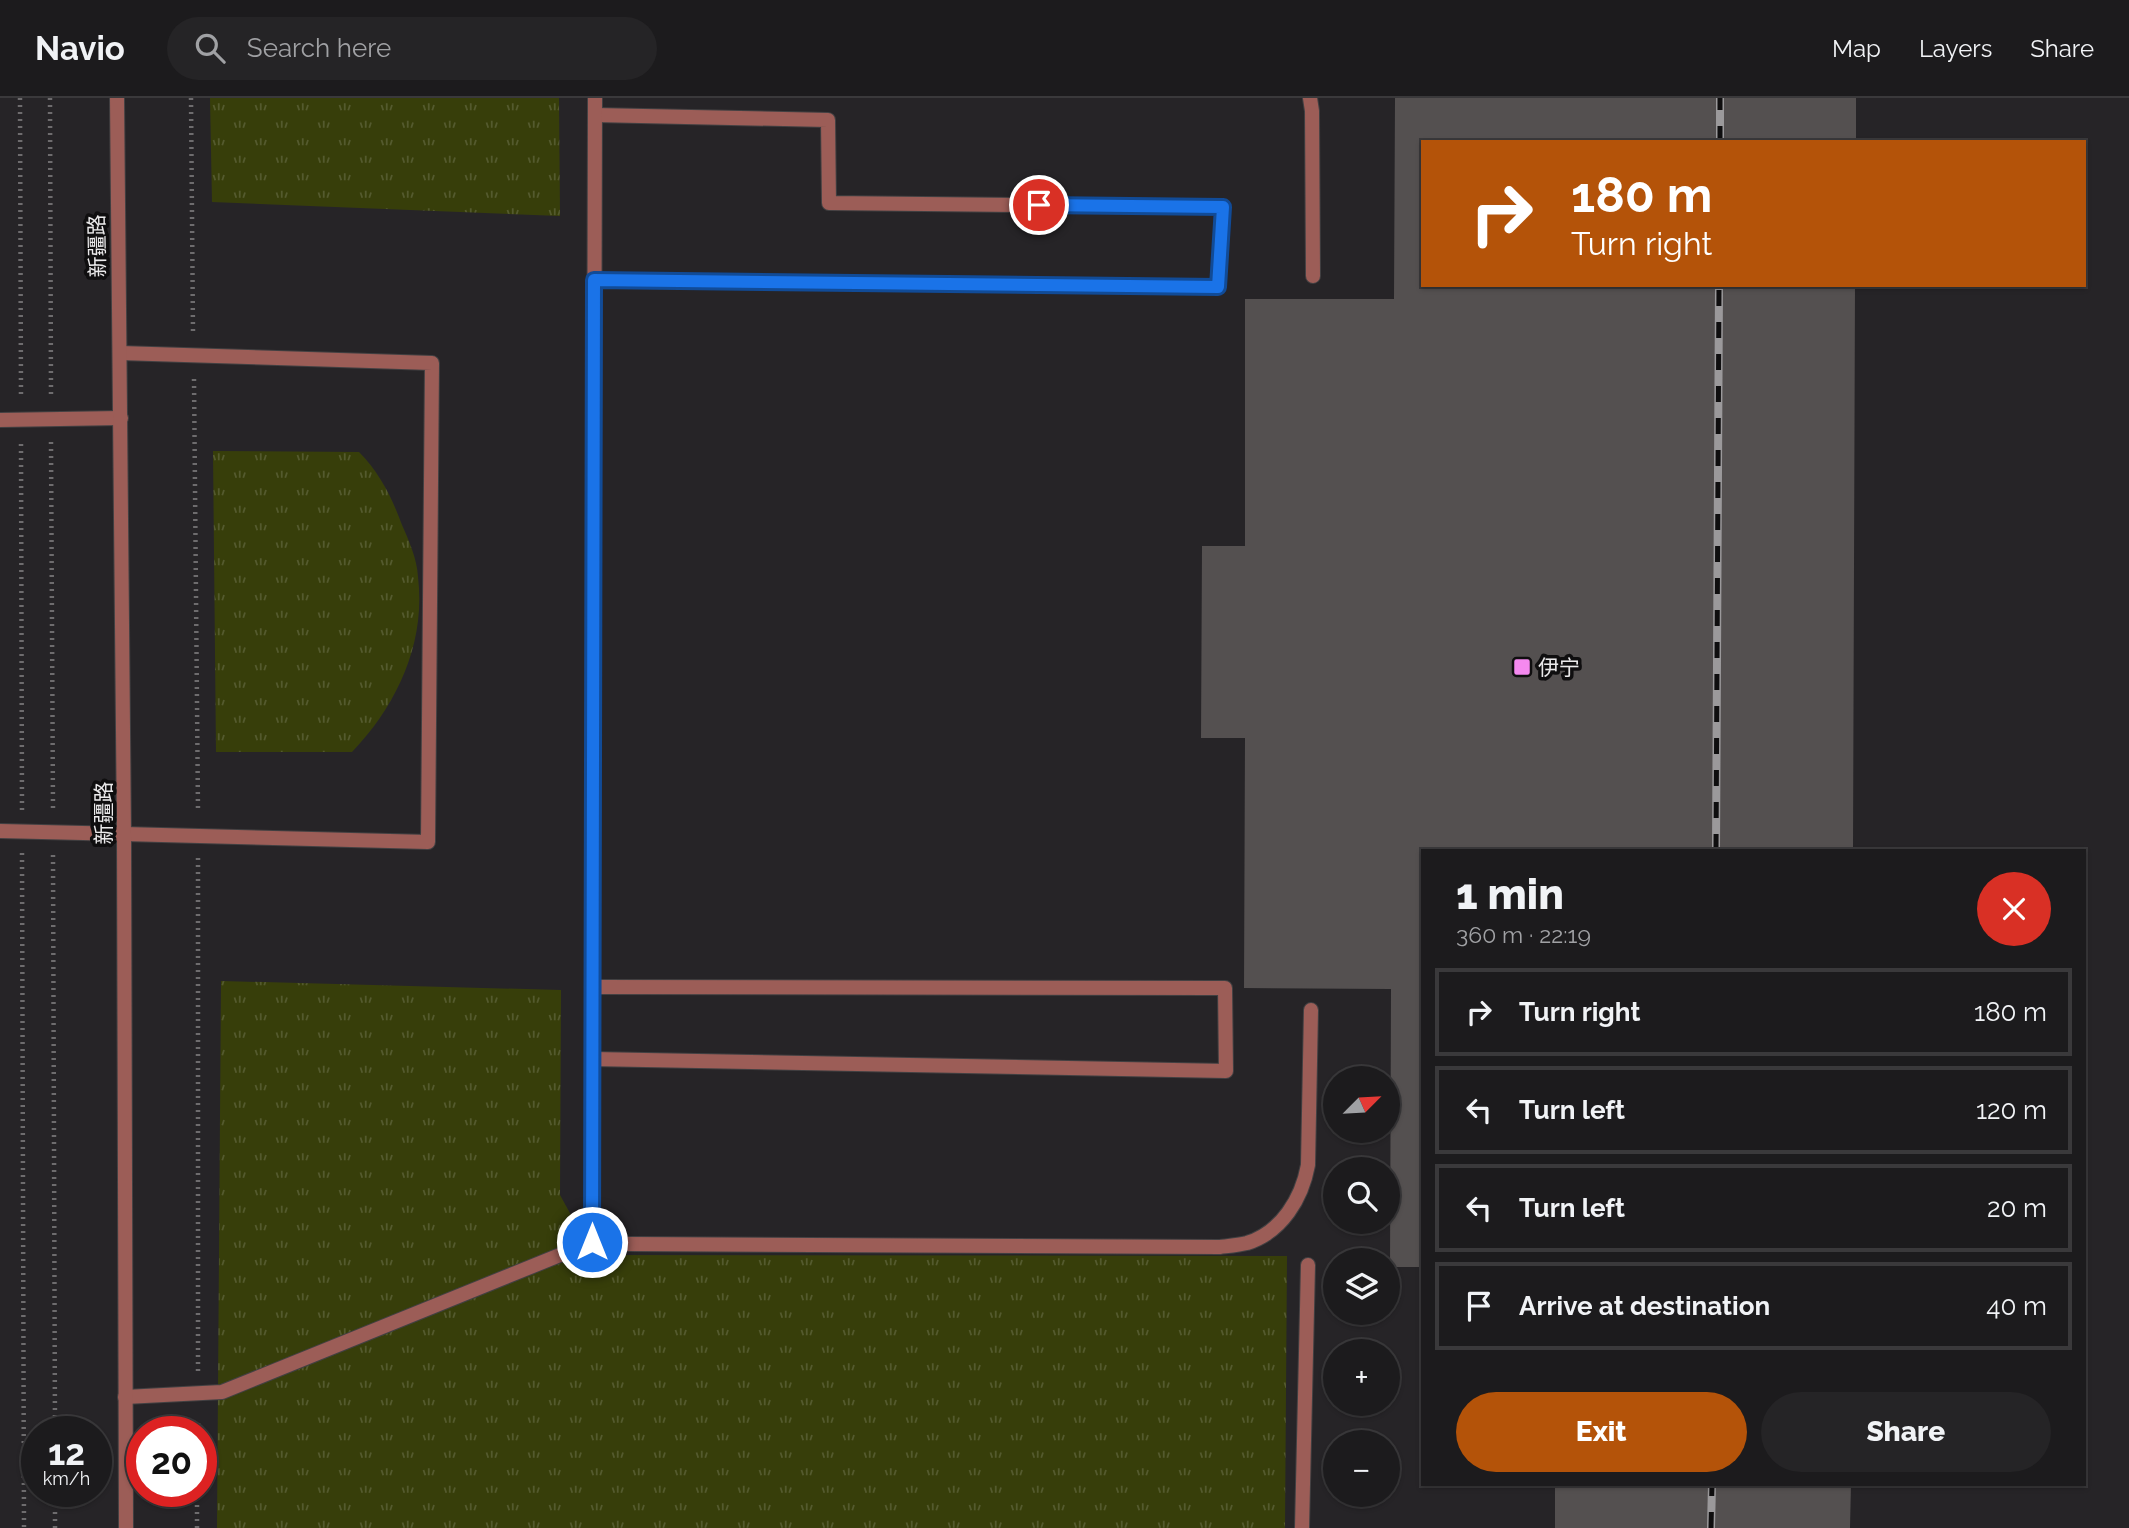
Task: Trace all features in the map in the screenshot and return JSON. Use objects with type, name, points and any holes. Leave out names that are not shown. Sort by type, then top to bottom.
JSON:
[{"type":"street","name":"新疆路","points":[[117,98],[124,834],[126,1528]]},
{"type":"street","points":[[125,1397],[222,1392],[592,1242],[595,98]]},
{"type":"street","points":[[1310,98],[1313,276]]},
{"type":"street","points":[[594,280],[1218,287],[1223,207],[829,203],[828,120],[595,115]]},
{"type":"street","points":[[0,831],[428,842],[432,363],[120,353]]},
{"type":"street","points":[[0,420],[121,418]]},
{"type":"street","points":[[592,1059],[1226,1072],[1225,988],[593,987]]},
{"type":"street","points":[[627,1244],[1220,1247],[1248,1243],[1271,1230],[1286,1216],[1297,1202],[1306,1179],[1311,1010]]},
{"type":"street","points":[[1302,1528],[1308,1265]]},
{"type":"path","points":[[50,98],[55,1416]]},
{"type":"path","points":[[191,98],[198,836],[198,1416]]},
{"type":"path","points":[[55,1507],[55,1528]]},
{"type":"path","points":[[197,1507],[197,1528]]},
{"type":"green space","points":[[210,98],[559,98],[560,216],[212,202]]},
{"type":"green space","points":[[213,451],[359,452],[385,486],[394,505],[416,564],[419,602],[417,626],[405,672],[395,693],[368,734],[352,752],[216,752]]},
{"type":"green space","points":[[221,981],[561,990],[560,1195],[593,1255],[1287,1256],[1285,1528],[217,1528]]},
{"type":"building","points":[[1395,98],[1856,98],[1856,140],[1421,140],[1421,287],[1855,287],[1853,849],[1421,849],[1421,1267],[1400,1267],[1400,1248],[1390,1248],[1390,1234],[1400,1234],[1400,1157],[1390,1157],[1390,1143],[1400,1143],[1400,1066],[1391,1066],[1391,989],[1244,988],[1245,738],[1201,738],[1202,546],[1245,546],[1245,299],[1394,299]]},
{"type":"building","points":[[1555,1486],[1851,1486],[1850,1528],[1555,1528]]},
{"type":"railway","points":[[1720,98],[1720,140]]},
{"type":"railway","points":[[1716,849],[1719,287]]},
{"type":"railway","points":[[1711,1528],[1712,1486]]},
{"type":"place","name":"伊宁","points":[[1522,667]]},
{"type":"route","points":[[592,1242],[594,280],[1218,287],[1223,207],[1039,205]]}]
